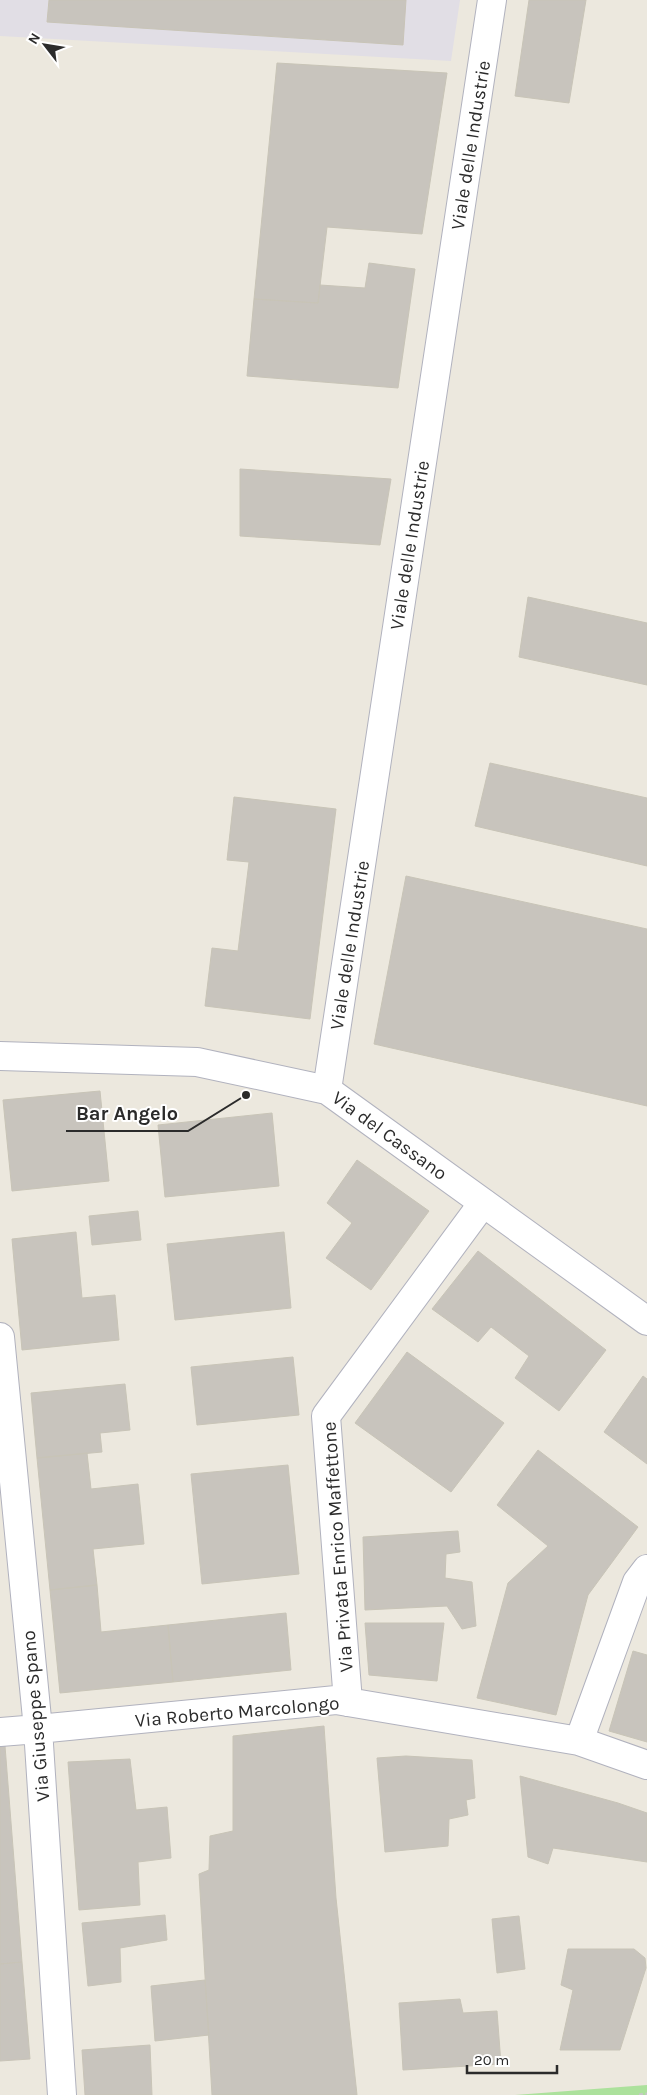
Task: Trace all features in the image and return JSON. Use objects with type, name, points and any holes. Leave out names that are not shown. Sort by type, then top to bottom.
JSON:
[{"type":"street","name":"Viale delle Industrie","points":[[327,1090],[492,0]]},
{"type":"street","name":"Via del Cassano","points":[[0,1056],[197,1062],[327,1090],[647,1321]]},
{"type":"street","name":"Via Privata Enrico Maffettone","points":[[348,1702],[326,1416],[483,1203]]},
{"type":"street","name":"Via Giuseppe Spano","points":[[0,1337],[38,1730],[62,2095]]},
{"type":"street","points":[[580,1741],[637,1582],[647,1569]]},
{"type":"street","name":"Via Roberto Marcolongo","points":[[0,1732],[38,1730],[336,1700],[580,1741],[647,1765]]},
{"type":"path","points":[[639,2095],[647,2094]]},
{"type":"shaded area","points":[[0,0],[460,0],[451,61],[0,36]]},
{"type":"green space","points":[[647,2085],[647,2095],[515,2095]]},
{"type":"building","points":[[49,0],[406,0],[403,45],[47,22]]},
{"type":"building","points":[[529,0],[586,0],[569,103],[515,96]]},
{"type":"building","points":[[277,63],[447,73],[422,234],[327,227],[318,303],[254,299]]},
{"type":"building","points":[[369,263],[415,269],[398,388],[247,376],[254,299],[318,303],[320,285],[365,288]]},
{"type":"building","points":[[240,469],[391,479],[380,545],[240,536]]},
{"type":"building","points":[[528,597],[647,623],[647,685],[519,657]]},
{"type":"building","points":[[490,763],[647,798],[647,866],[475,826]]},
{"type":"building","points":[[234,797],[336,809],[310,1019],[205,1006],[212,948],[238,951],[249,862],[227,860]]},
{"type":"building","points":[[406,876],[647,929],[647,1106],[374,1044]]},
{"type":"building","points":[[100,1091],[109,1181],[12,1191],[3,1100]]},
{"type":"building","points":[[272,1113],[279,1186],[165,1197],[158,1125]]},
{"type":"building","points":[[357,1160],[429,1211],[371,1290],[326,1258],[352,1223],[327,1203]]},
{"type":"building","points":[[138,1211],[141,1240],[92,1245],[89,1216]]},
{"type":"building","points":[[76,1232],[82,1298],[115,1295],[119,1340],[22,1350],[12,1239]]},
{"type":"building","points":[[284,1232],[291,1308],[175,1320],[167,1244]]},
{"type":"building","points":[[478,1251],[606,1350],[559,1411],[515,1378],[529,1356],[491,1327],[478,1342],[432,1309]]},
{"type":"building","points":[[407,1352],[504,1423],[451,1492],[355,1423]]},
{"type":"building","points":[[293,1357],[299,1415],[197,1425],[191,1367]]},
{"type":"building","points":[[643,1376],[647,1379],[647,1464],[604,1432]]},
{"type":"building","points":[[125,1384],[130,1430],[100,1433],[102,1452],[37,1458],[31,1393]]},
{"type":"building","points":[[538,1450],[638,1527],[588,1595],[556,1715],[477,1698],[508,1583],[548,1546],[497,1505]]},
{"type":"building","points":[[87,1453],[91,1489],[138,1484],[144,1544],[93,1549],[97,1585],[50,1590],[37,1458]]},
{"type":"building","points":[[288,1465],[299,1574],[202,1584],[191,1474]]},
{"type":"building","points":[[458,1531],[460,1552],[446,1554],[445,1578],[472,1582],[476,1626],[462,1629],[447,1606],[365,1610],[363,1537]]},
{"type":"building","points":[[97,1585],[101,1632],[168,1625],[173,1682],[60,1693],[50,1590]]},
{"type":"building","points":[[286,1613],[291,1670],[173,1682],[168,1625]]},
{"type":"building","points":[[365,1623],[444,1623],[437,1681],[369,1675]]},
{"type":"building","points":[[633,1651],[647,1655],[647,1742],[609,1731]]},
{"type":"building","points":[[324,1726],[336,1898],[357,2095],[212,2095],[199,1874],[209,1870],[210,1836],[233,1831],[233,1736]]},
{"type":"building","points":[[5,1746],[22,1962],[0,1964],[0,1747]]},
{"type":"building","points":[[406,1756],[472,1760],[475,1798],[466,1800],[468,1815],[449,1819],[448,1846],[385,1852],[377,1758]]},
{"type":"building","points":[[130,1759],[136,1810],[167,1807],[171,1858],[138,1862],[140,1905],[79,1910],[68,1762]]},
{"type":"building","points":[[520,1776],[647,1813],[647,1862],[553,1848],[548,1864],[528,1857]]},
{"type":"building","points":[[165,1915],[167,1940],[120,1948],[121,1982],[88,1986],[82,1923]]},
{"type":"building","points":[[519,1916],[525,1969],[497,1973],[492,1919]]},
{"type":"building","points":[[568,1949],[634,1949],[645,1958],[646,1968],[620,2050],[560,2050],[573,1990],[561,1985]]},
{"type":"building","points":[[22,1962],[30,2059],[0,2061],[0,1964]]},
{"type":"building","points":[[205,1980],[209,2035],[155,2041],[151,1986]]},
{"type":"building","points":[[460,1999],[463,2013],[497,2011],[501,2064],[403,2070],[399,2003]]},
{"type":"building","points":[[150,2045],[152,2095],[85,2095],[82,2050]]},
{"type":"place","name":"Bar Angelo","points":[[246,1095]]}]
